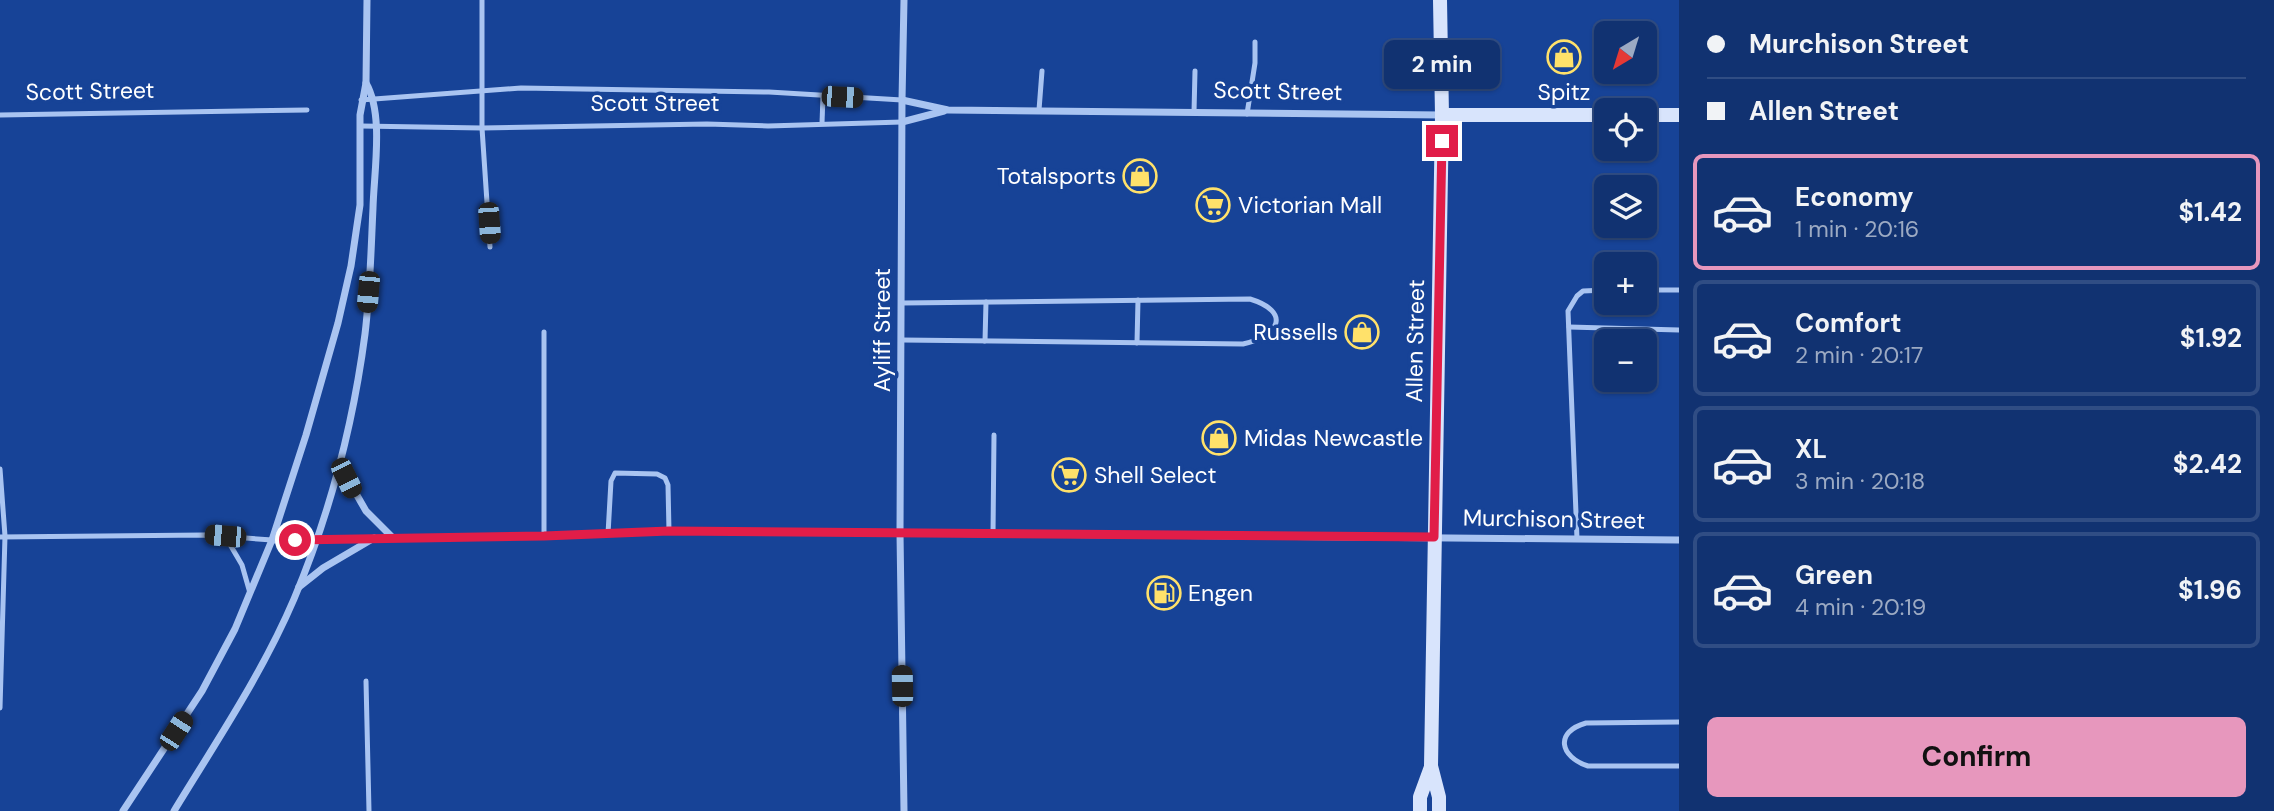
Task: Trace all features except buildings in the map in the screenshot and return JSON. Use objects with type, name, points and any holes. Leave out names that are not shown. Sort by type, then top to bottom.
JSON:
[{"type":"street","points":[[123,811],[202,691],[235,629],[272,540],[338,323],[351,266],[360,205],[360,126],[361,100],[366,83],[367,0]]},
{"type":"street","name":"Ayliff Street","points":[[904,0],[900,533],[904,811]]},
{"type":"street","name":"Allen Street","points":[[1438,811],[1438,797],[1431,766],[1442,115],[1440,0]]},
{"type":"street","points":[[174,811],[263,662],[299,587],[317,539],[338,463],[354,400],[365,334],[370,272],[376,126],[374,99],[366,83]]},
{"type":"street","name":"Scott Street","points":[[902,100],[948,110],[1594,115]]},
{"type":"street","name":"Scott Street","points":[[902,122],[948,110]]},
{"type":"street","points":[[1657,115],[1679,115]]},
{"type":"street","points":[[338,463],[366,511],[393,538]]},
{"type":"street","name":"Murchison Street","points":[[272,540],[544,536],[669,531],[1679,540]]},
{"type":"street","points":[[299,587],[374,538]]},
{"type":"street","name":"Allen Street","points":[[1420,811],[1420,797],[1431,766]]},
{"type":"lane","points":[[482,0],[482,128],[491,247]]},
{"type":"lane","points":[[1247,114],[1254,72],[1255,43]]},
{"type":"lane","points":[[1039,110],[1042,71]]},
{"type":"lane","points":[[1194,112],[1195,71]]},
{"type":"lane","name":"Scott Street","points":[[361,100],[535,88],[769,92],[902,100]]},
{"type":"lane","points":[[822,123],[823,96]]},
{"type":"lane","name":"Scott Street","points":[[0,115],[307,110]]},
{"type":"lane","name":"Scott Street","points":[[360,126],[768,126],[902,122]]},
{"type":"lane","points":[[1577,540],[1568,311],[1583,290],[1594,290]]},
{"type":"lane","points":[[1657,290],[1679,290]]},
{"type":"lane","points":[[902,303],[1250,299],[1266,304],[1273,311],[1275,319],[1275,327],[1269,334],[1243,344],[902,340]]},
{"type":"lane","points":[[1136,343],[1138,300]]},
{"type":"lane","points":[[985,341],[986,302]]},
{"type":"lane","points":[[1569,327],[1679,330]]},
{"type":"lane","points":[[544,332],[544,536]]},
{"type":"lane","points":[[993,534],[994,435]]},
{"type":"lane","points":[[0,469],[0,708]]},
{"type":"lane","points":[[608,534],[611,481],[615,473],[657,474],[665,478],[668,485],[669,531]]},
{"type":"lane","points":[[225,536],[242,565],[250,593]]},
{"type":"lane","name":"Murchison Street","points":[[2,537],[225,536],[272,540]]},
{"type":"lane","points":[[366,681],[369,811]]},
{"type":"lane","points":[[1679,722],[1586,723],[1570,731],[1565,748],[1567,755],[1577,763],[1588,766],[1679,766]]},
{"type":"place","name":"Spitz","points":[[1564,57]]},
{"type":"place","name":"Totalsports","points":[[1140,176]]},
{"type":"place","name":"Victorian Mall","points":[[1213,205]]},
{"type":"place","name":"Russells","points":[[1362,332]]},
{"type":"place","name":"Midas Newcastle","points":[[1219,438]]},
{"type":"place","name":"Shell Select","points":[[1069,475]]},
{"type":"place","name":"Engen","points":[[1164,593]]},
{"type":"route","points":[[295,540],[669,531],[1434,537],[1442,141]]}]
